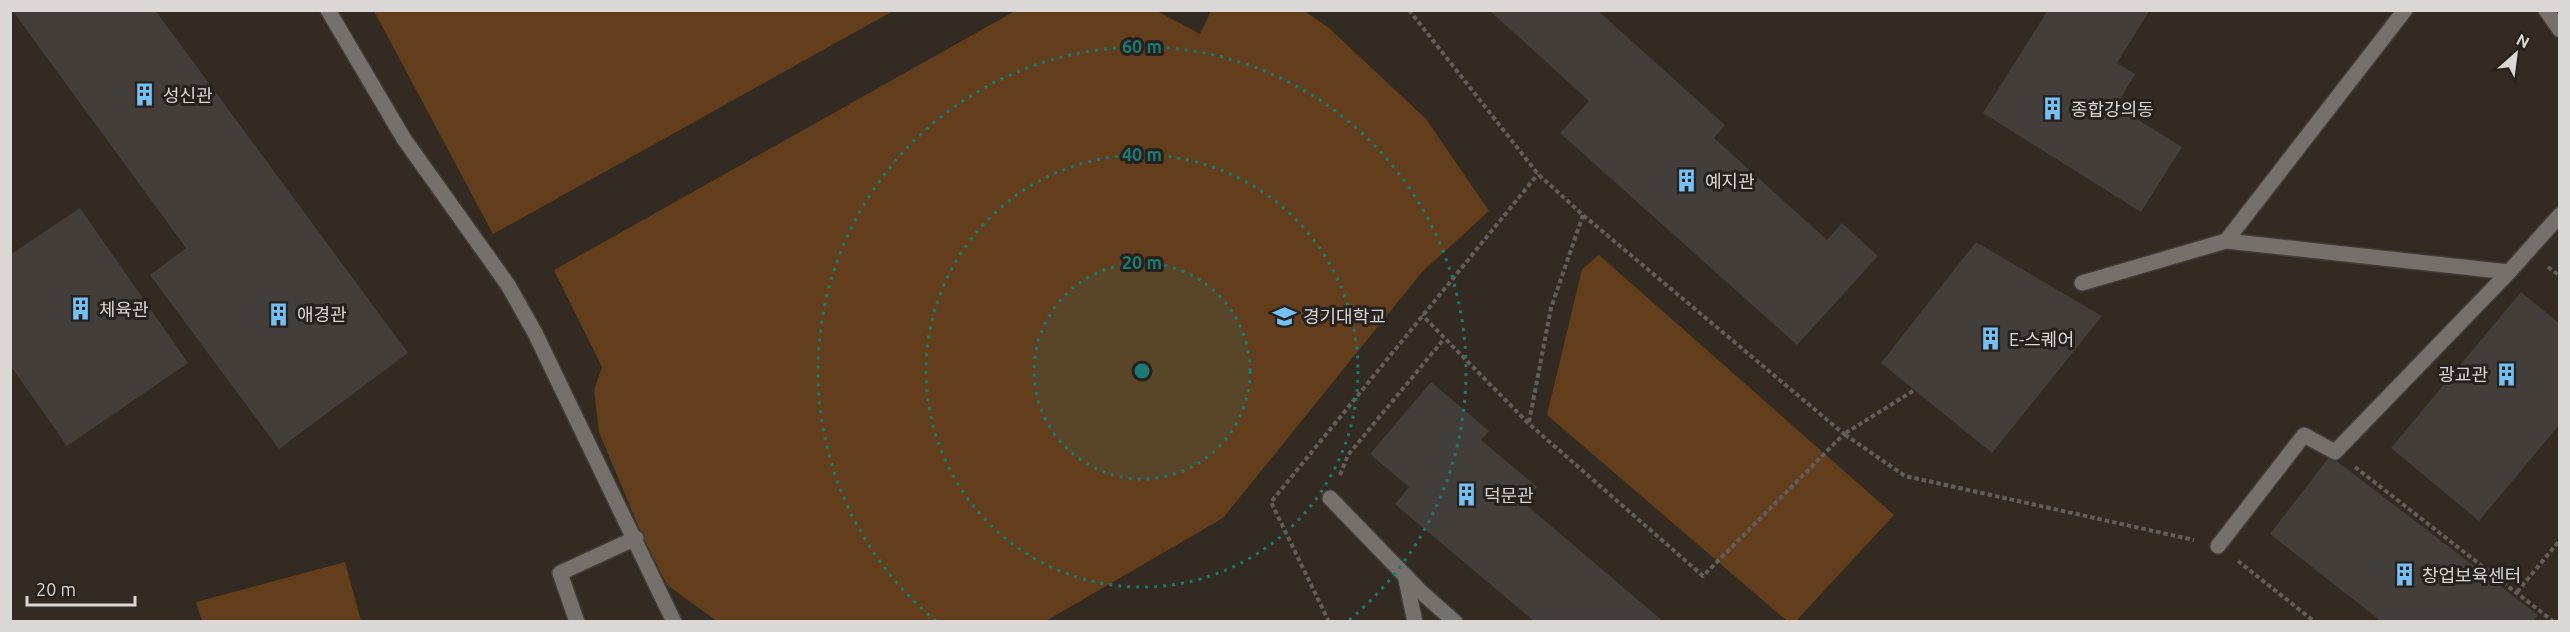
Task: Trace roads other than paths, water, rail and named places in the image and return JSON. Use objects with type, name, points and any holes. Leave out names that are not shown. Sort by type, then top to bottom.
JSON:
[{"type":"street","points":[[328,10],[404,139],[508,285],[535,333],[636,538],[674,621]]},
{"type":"street","points":[[2226,241],[2405,10]]},
{"type":"street","points":[[2546,10],[2559,30]]},
{"type":"street","points":[[2218,546],[2304,435],[2335,452],[2509,272],[2559,215]]},
{"type":"street","points":[[2082,283],[2226,241],[2509,272]]},
{"type":"street","points":[[1330,498],[1405,575],[1455,621]]},
{"type":"street","points":[[577,621],[560,573],[636,538]]},
{"type":"street","points":[[1405,575],[1415,621]]},
{"type":"place","name":"성신관","points":[[145,95]]},
{"type":"place","name":"종합강의동","points":[[2053,109]]},
{"type":"place","name":"예지관","points":[[1687,181]]},
{"type":"place","name":"체육관","points":[[81,309]]},
{"type":"place","name":"애경관","points":[[279,314]]},
{"type":"place","name":"경기대학교","points":[[1285,316]]},
{"type":"place","name":"E-스퀘어","points":[[1991,339]]},
{"type":"place","name":"광교관","points":[[2506,374]]},
{"type":"place","name":"덕문관","points":[[1466,495]]},
{"type":"place","name":"창업보육센터","points":[[2404,575]]}]
